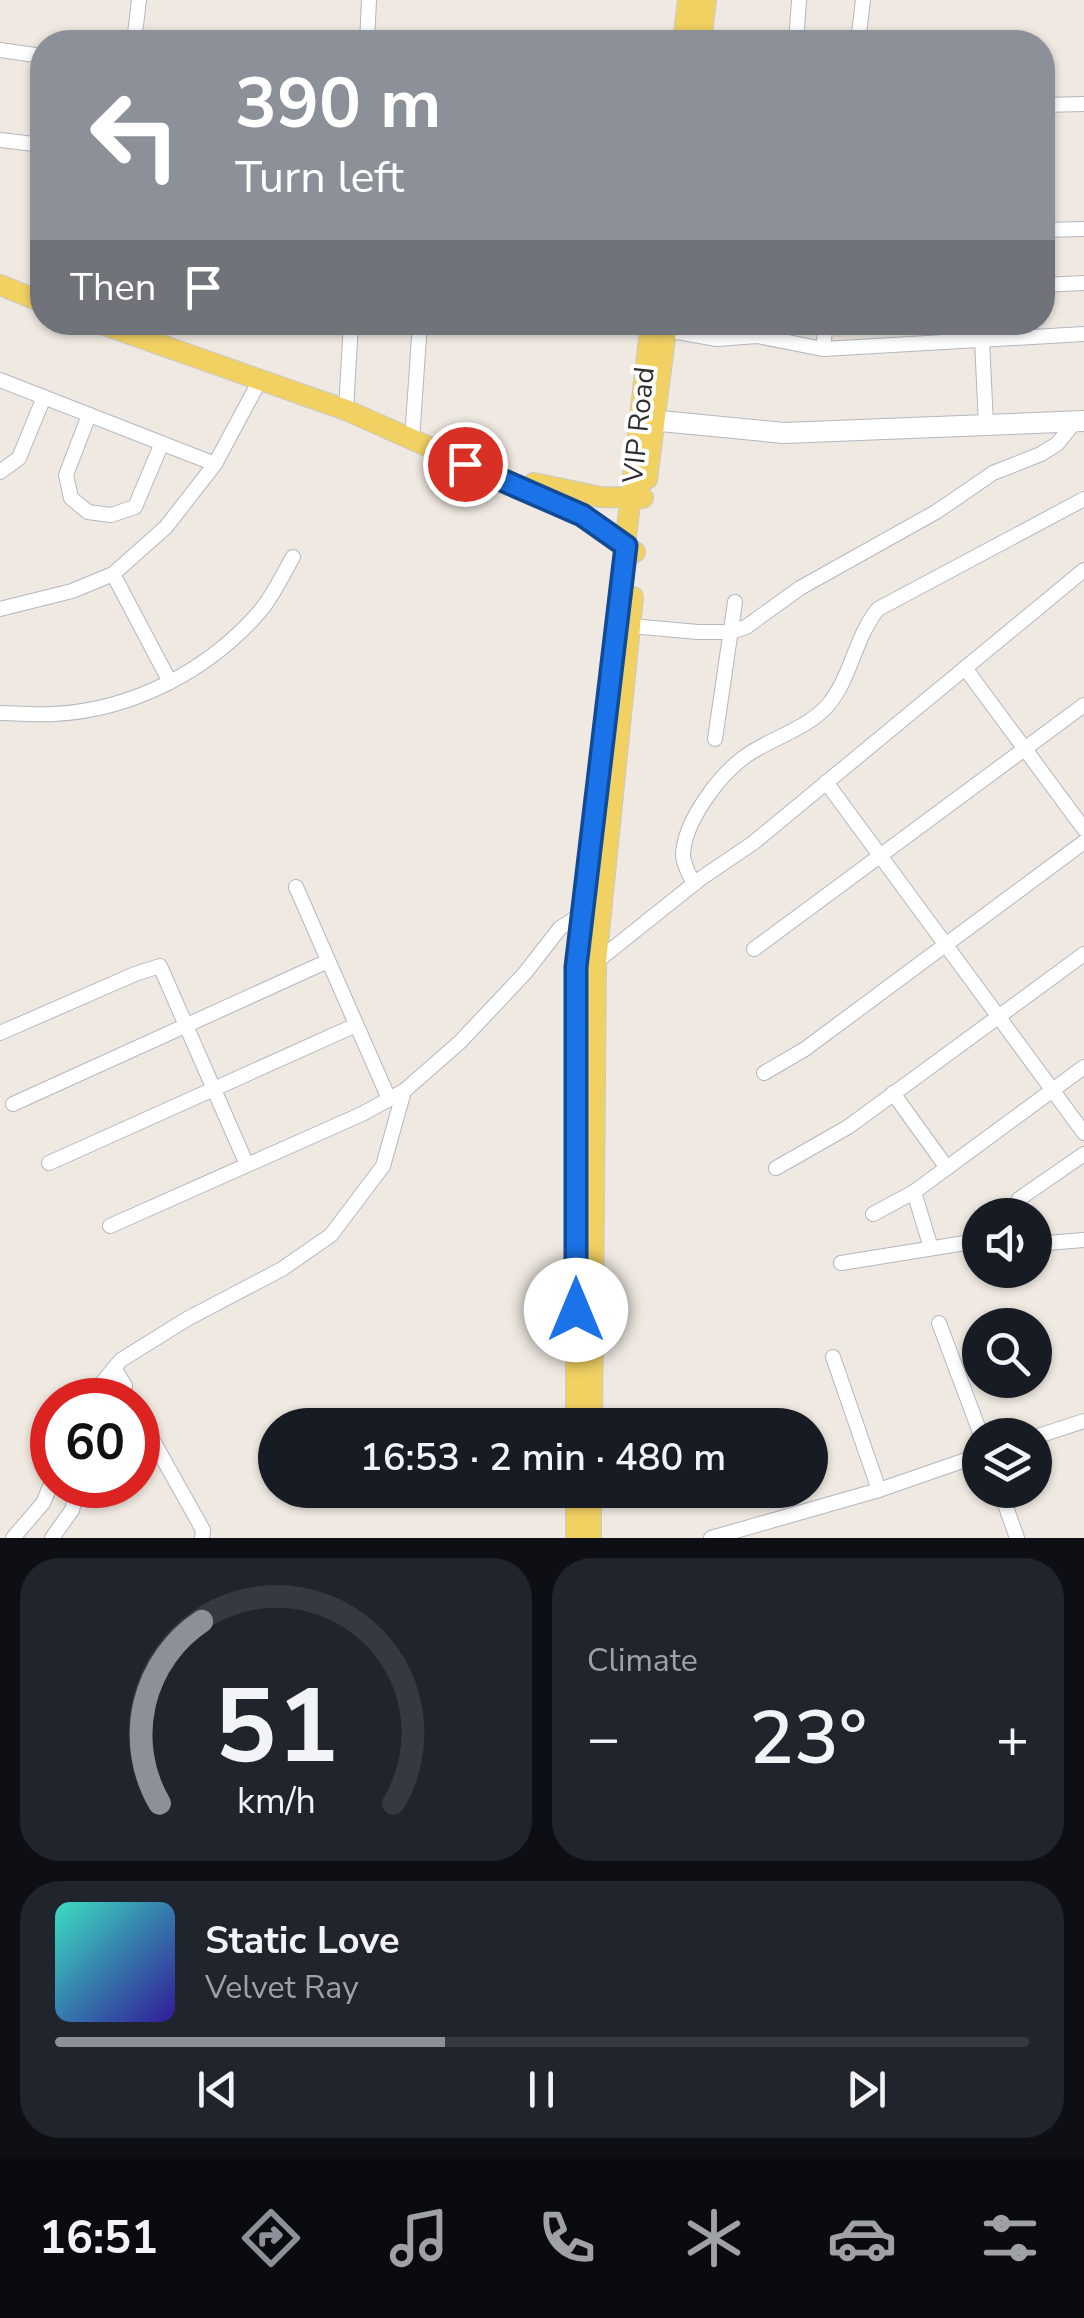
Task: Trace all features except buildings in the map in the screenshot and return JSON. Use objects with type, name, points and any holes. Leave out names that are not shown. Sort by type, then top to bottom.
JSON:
[{"type":"main road","points":[[685,30],[688,0]]},
{"type":"main road","points":[[702,30],[706,0]]},
{"type":"main road","points":[[2,290],[30,298]]},
{"type":"main road","points":[[133,335],[346,410],[582,515],[632,549]]},
{"type":"main road","name":"VIP Road","points":[[592,1408],[596,962],[593,911],[660,335]]},
{"type":"main road","points":[[647,420],[784,433],[1080,421]]},
{"type":"main road","points":[[478,470],[574,493],[638,498]]},
{"type":"main road","name":"VIP Road","points":[[576,1408],[576,967],[593,911],[631,626],[632,549]]},
{"type":"main road","points":[[576,1508],[576,1538]]},
{"type":"main road","points":[[591,1538],[592,1508]]},
{"type":"street","points":[[135,30],[139,0]]},
{"type":"street","points":[[368,30],[369,0]]},
{"type":"street","points":[[797,30],[799,0]]},
{"type":"street","points":[[859,30],[863,0]]},
{"type":"street","points":[[0,50],[30,54]]},
{"type":"street","points":[[1055,105],[1084,104]]},
{"type":"street","points":[[0,140],[30,144]]},
{"type":"street","points":[[1055,230],[1084,229]]},
{"type":"street","points":[[1055,284],[1084,283]]},
{"type":"street","points":[[777,335],[822,349],[1084,334]]},
{"type":"street","points":[[346,410],[350,335]]},
{"type":"street","points":[[412,440],[419,335]]},
{"type":"street","points":[[701,335],[717,339],[733,335]]},
{"type":"street","points":[[822,349],[824,335]]},
{"type":"street","points":[[986,425],[989,335]]},
{"type":"street","points":[[0,380],[215,464]]},
{"type":"street","points":[[0,609],[72,591],[112,574],[166,527],[215,464],[260,380]]},
{"type":"street","points":[[0,472],[19,458],[44,397]]},
{"type":"street","points":[[90,415],[66,475],[71,498],[88,512],[111,515],[135,507],[162,443]]},
{"type":"street","points":[[631,626],[731,632],[746,626],[800,588],[936,512],[992,473],[1042,454],[1080,421]]},
{"type":"street","points":[[694,884],[684,855],[697,813],[715,784],[744,757],[803,725],[829,704],[866,624],[878,609],[1084,500]]},
{"type":"street","points":[[0,713],[55,714],[116,704],[170,682],[215,656],[262,608],[293,557]]},
{"type":"street","points":[[596,962],[753,842],[1084,570]]},
{"type":"street","points":[[112,574],[170,682]]},
{"type":"street","points":[[716,739],[735,602]]},
{"type":"street","points":[[965,668],[1084,829]]},
{"type":"street","points":[[754,949],[1084,705]]},
{"type":"street","points":[[826,782],[1084,1133]]},
{"type":"street","points":[[764,1073],[805,1049],[1084,842]]},
{"type":"street","points":[[296,887],[389,1099]]},
{"type":"street","points":[[110,1226],[404,1091],[460,1042],[525,973],[560,928],[593,911]]},
{"type":"street","points":[[776,1168],[848,1127],[1084,954]]},
{"type":"street","points":[[13,1104],[328,961]]},
{"type":"street","points":[[0,1034],[155,965],[163,969],[247,1165]]},
{"type":"street","points":[[49,1163],[356,1024]]},
{"type":"street","points":[[872,1214],[914,1192],[1084,1067]]},
{"type":"street","points":[[106,1378],[121,1360],[187,1319],[282,1269],[331,1236],[383,1166],[404,1091]]},
{"type":"street","points":[[894,1093],[947,1168]]},
{"type":"street","points":[[1022,1198],[1084,1158]]},
{"type":"street","points":[[914,1192],[932,1248]]},
{"type":"street","points":[[1052,1243],[1084,1240]]},
{"type":"street","points":[[841,1263],[962,1243]]},
{"type":"street","points":[[939,1323],[962,1384]]},
{"type":"street","points":[[832,1357],[879,1490]]},
{"type":"street","points":[[114,1368],[120,1378]]},
{"type":"street","points":[[1052,1431],[1084,1421]]},
{"type":"street","points":[[160,1453],[203,1530],[202,1538]]},
{"type":"street","points":[[711,1538],[962,1462]]},
{"type":"street","points":[[13,1538],[39,1508]]},
{"type":"street","points":[[52,1538],[73,1508]]},
{"type":"street","points":[[1006,1508],[1017,1538]]},
{"type":"route","points":[[465,464],[582,515],[626,546],[576,967],[576,1310]]}]
